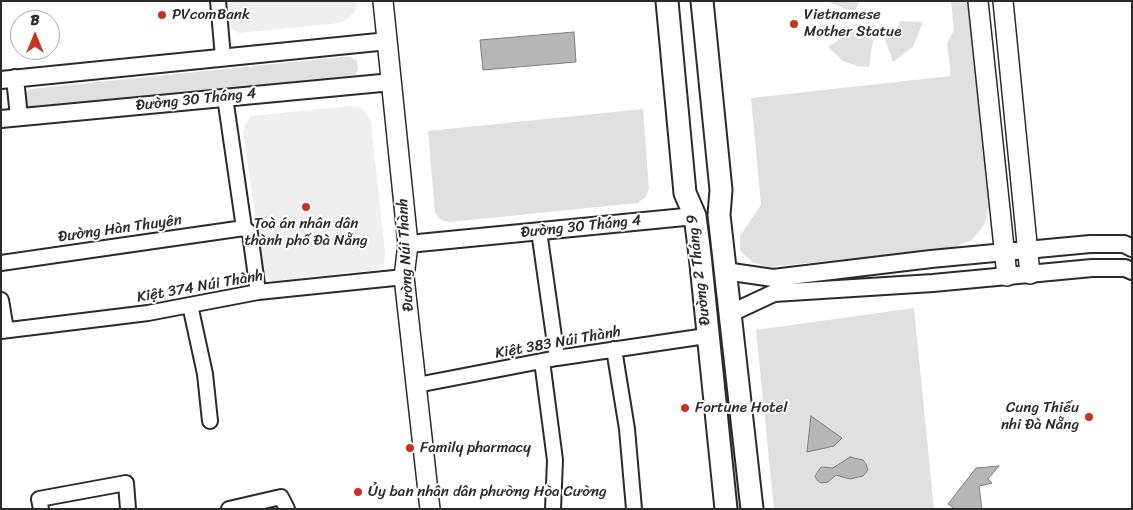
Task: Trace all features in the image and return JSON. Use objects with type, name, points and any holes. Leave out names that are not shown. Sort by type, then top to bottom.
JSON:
[{"type":"main road","name":"Đường Núi Thành","points":[[383,1],[408,244],[404,277],[430,509]]},
{"type":"main road","name":"Đường 2 Tháng 9","points":[[667,1],[686,193],[695,216],[706,336],[726,509]]},
{"type":"main road","name":"Đường 2 Tháng 9","points":[[702,1],[721,190],[719,214],[752,509]]},
{"type":"main road","points":[[978,1],[1008,276]]},
{"type":"main road","points":[[1002,1],[1030,274]]},
{"type":"main road","points":[[990,109],[1014,106]]},
{"type":"main road","points":[[695,216],[719,214]]},
{"type":"street","points":[[218,1],[224,57]]},
{"type":"street","points":[[20,117],[8,79],[388,41]]},
{"type":"street","name":"Đường 30 Tháng 4","points":[[1,119],[392,82]]},
{"type":"street","points":[[225,97],[244,228],[250,233],[258,292]]},
{"type":"street","name":"Đường 30 Tháng 4","points":[[408,244],[695,216]]},
{"type":"street","name":"Đường Hàn Thuyên","points":[[1,262],[244,228]]},
{"type":"street","points":[[539,231],[557,358]]},
{"type":"street","points":[[725,271],[772,278],[1090,244],[1124,244],[1132,248]]},
{"type":"street","points":[[729,314],[774,293],[1117,267],[1132,271]]},
{"type":"street","name":"Kiệt 374 Núi Thành","points":[[4,331],[148,313],[258,292],[404,277]]},
{"type":"street","points":[[1,300],[4,331]]},
{"type":"street","points":[[190,305],[205,374],[210,421]]},
{"type":"street","name":"Kiệt 383 Núi Thành","points":[[416,385],[557,358],[706,336]]},
{"type":"street","points":[[614,349],[627,428],[634,509]]},
{"type":"street","points":[[542,361],[555,460],[553,509]]},
{"type":"street","points":[[40,504],[126,483],[128,509]]},
{"type":"street","points":[[229,509],[281,497],[287,509]]},
{"type":"shaded area","points":[[226,1],[357,1],[357,5],[354,13],[341,23],[239,33],[229,27]]},
{"type":"shaded area","points":[[826,1],[860,1],[854,12]]},
{"type":"shaded area","points":[[951,1],[968,1],[991,199],[984,225],[972,240],[952,248],[768,267],[752,262],[740,251],[740,236],[761,205],[751,98],[951,76],[947,43],[954,30]]},
{"type":"shaded area","points":[[900,21],[923,22],[913,47],[893,62],[885,39],[897,29]]},
{"type":"shaded area","points":[[857,28],[862,34],[873,40],[869,67],[857,66],[843,61],[828,47]]},
{"type":"shaded area","points":[[574,32],[576,62],[483,70],[480,40]]},
{"type":"shaded area","points":[[350,57],[357,61],[358,70],[355,75],[32,109],[24,101],[24,95],[30,89]]},
{"type":"shaded area","points":[[349,106],[360,107],[371,122],[385,253],[384,265],[375,270],[273,281],[264,275],[243,132],[246,123],[251,116]]},
{"type":"shaded area","points":[[643,109],[649,189],[645,198],[637,203],[450,222],[441,220],[435,213],[428,131]]},
{"type":"shaded area","points":[[712,258],[741,509],[736,509],[709,259]]},
{"type":"shaded area","points":[[914,308],[934,509],[774,509],[756,330]]},
{"type":"shaded area","points":[[811,416],[842,438],[834,446],[807,452]]},
{"type":"shaded area","points":[[850,457],[863,460],[866,464],[868,470],[863,476],[850,479],[836,475],[828,482],[821,483],[817,480],[815,476],[821,467],[833,468]]},
{"type":"shaded area","points":[[999,466],[988,479],[992,483],[979,486],[982,509],[955,509],[948,504],[976,468]]},
{"type":"place","name":"PVcomBank","points":[[162,15]]},
{"type":"place","name":"Vietnamese Mother Statue","points":[[794,24]]},
{"type":"place","name":"Toà án nhân dân thành phố Đà Nẵng","points":[[306,207]]},
{"type":"place","name":"Fortune Hotel","points":[[685,408]]},
{"type":"place","name":"Cung Thiếu nhi Đà Nẵng","points":[[1089,417]]},
{"type":"place","name":"Family pharmacy","points":[[410,448]]},
{"type":"place","name":"Ủy ban nhân dân phường Hòa Cường","points":[[358,492]]}]
